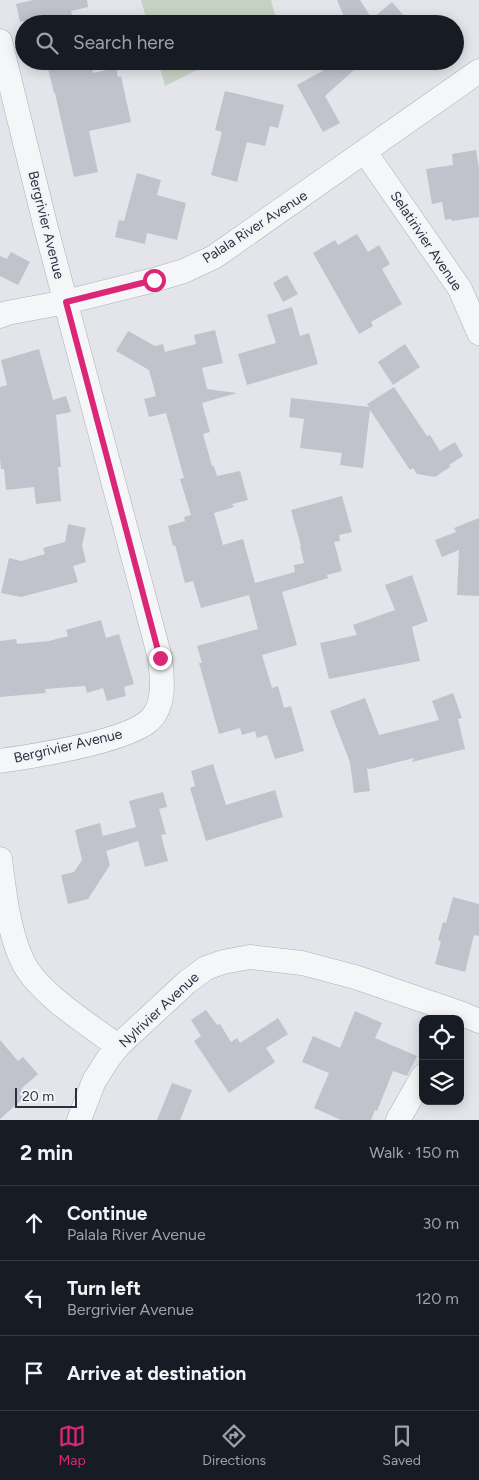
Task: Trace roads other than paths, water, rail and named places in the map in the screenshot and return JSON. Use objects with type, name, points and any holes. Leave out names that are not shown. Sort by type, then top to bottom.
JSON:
[{"type":"street","name":"Bergrivier Avenue","points":[[0,41],[66,302],[160,658],[162,690],[159,705],[150,720],[136,729],[92,743],[0,762]]},
{"type":"street","name":"Palala River Avenue","points":[[0,316],[66,302],[184,271],[214,257],[479,71]]},
{"type":"street","name":"Selatirivier Avenue","points":[[365,152],[460,290],[479,333]]},
{"type":"street","points":[[0,860],[9,918],[24,964],[39,984],[79,1018],[118,1046]]},
{"type":"street","name":"Nylrivier Avenue","points":[[79,1120],[94,1080],[118,1046],[187,982],[206,968],[223,962],[250,957],[302,963],[355,977],[466,1018]]},
{"type":"street","points":[[398,1120],[419,1083]]}]
